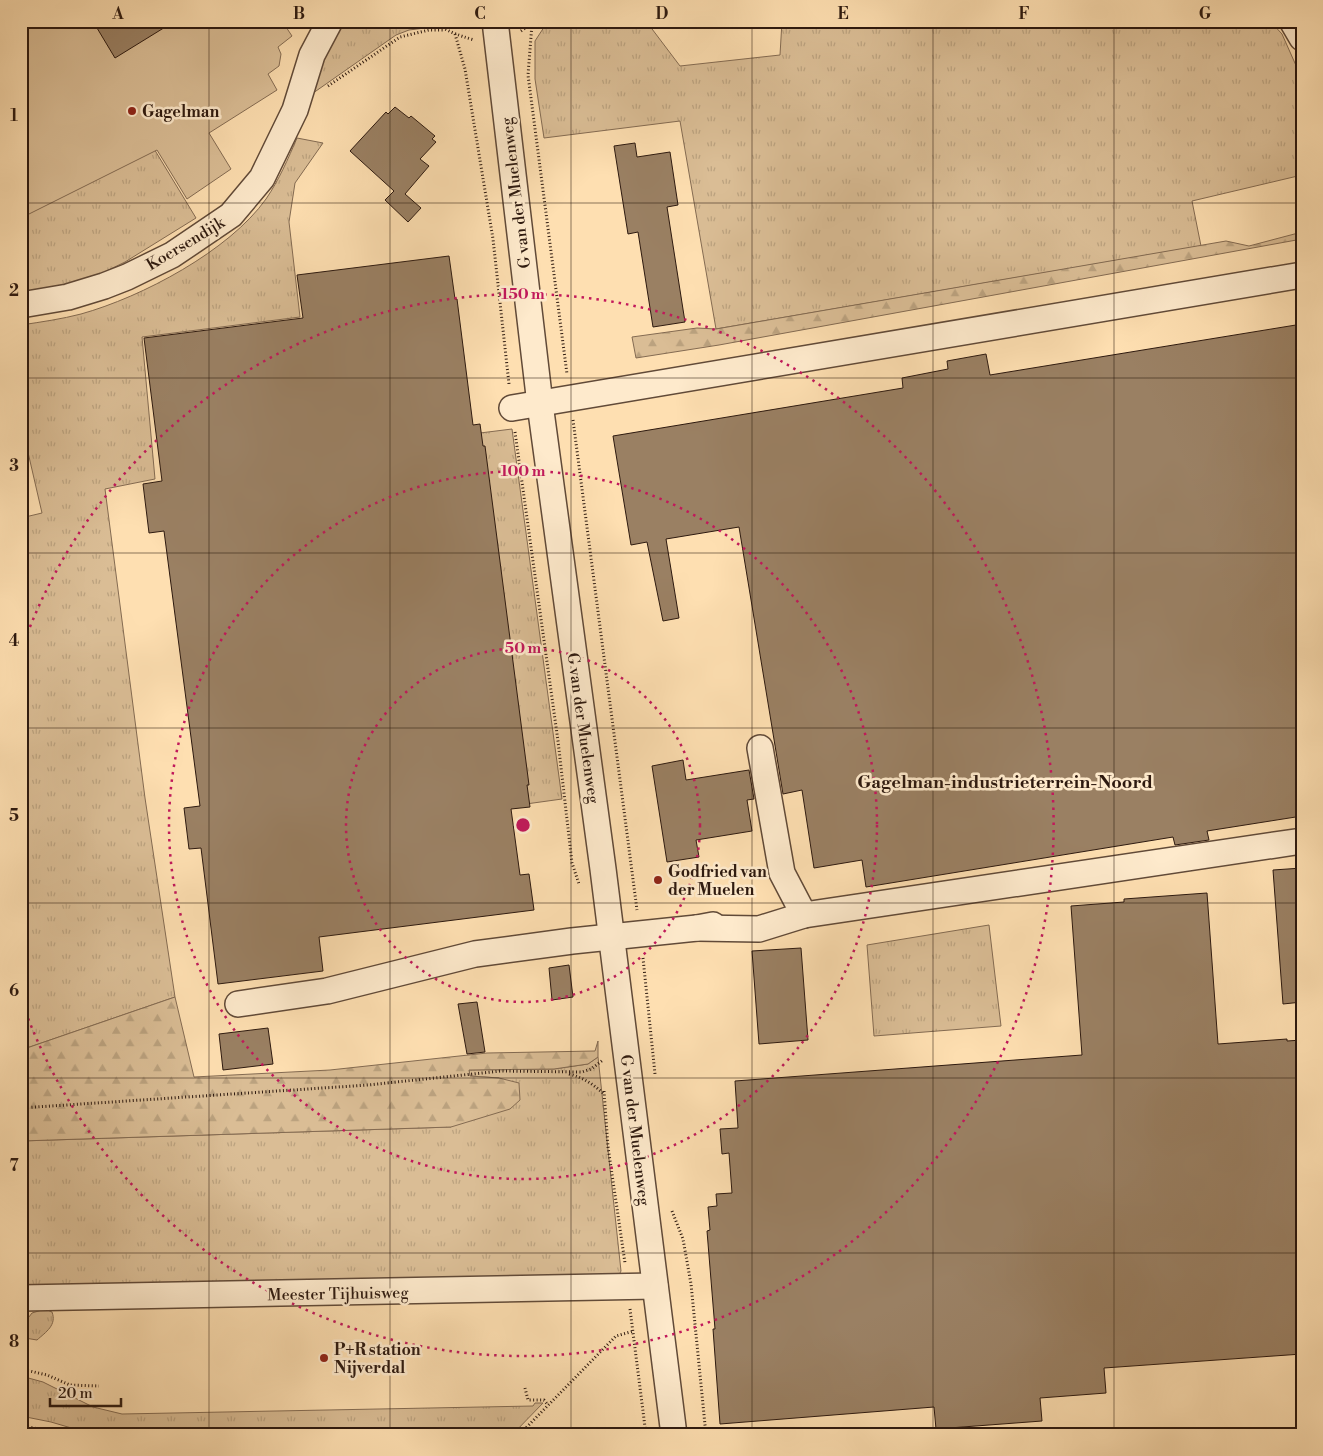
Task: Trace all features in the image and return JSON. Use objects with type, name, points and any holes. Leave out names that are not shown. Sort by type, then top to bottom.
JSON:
[{"type":"street","name":"Koersendijk","points":[[21,305],[68,297],[127,277],[172,255],[231,215],[262,178],[295,110],[312,55],[330,21]]},
{"type":"street","name":"G van der Muelenweg","points":[[495,21],[540,404],[603,869],[610,938],[615,1058],[655,1286],[674,1435]]},
{"type":"street","points":[[1292,21],[1302,38]]},
{"type":"street","points":[[512,408],[1302,275]]},
{"type":"street","points":[[760,748],[782,873],[804,915]]},
{"type":"street","points":[[238,1004],[327,992],[475,954],[572,941],[697,928],[759,929],[804,915],[1302,841]]},
{"type":"street","name":"Meester Tijhuisweg","points":[[21,1298],[629,1288],[655,1286]]},
{"type":"path","points":[[434,21],[444,30]]},
{"type":"path","name":"G van der Muelenweg","points":[[532,24],[528,75],[641,935],[656,1081]]},
{"type":"path","points":[[327,87],[400,37],[429,30],[444,30]]},
{"type":"path","name":"G van der Muelenweg","points":[[444,30],[455,34],[465,69],[492,239],[512,408],[558,741],[572,863],[581,892]]},
{"type":"path","points":[[21,1108],[368,1085],[501,1071],[582,1072],[615,1058],[654,1053]]},
{"type":"path","name":"G van der Muelenweg","points":[[604,1068],[615,1058]]},
{"type":"path","points":[[563,1073],[581,1077],[592,1083],[604,1094]]},
{"type":"path","name":"G van der Muelenweg","points":[[604,1086],[608,1147],[629,1288],[632,1331],[646,1435]]},
{"type":"path","name":"G van der Muelenweg","points":[[670,1205],[683,1239],[691,1284],[706,1435]]},
{"type":"path","points":[[520,1435],[616,1336],[632,1331]]},
{"type":"path","points":[[21,1369],[47,1375],[70,1385],[99,1386]]},
{"type":"path","points":[[525,1388],[528,1400],[544,1400],[548,1405]]},
{"type":"path","points":[[21,1425],[63,1435]]},
{"type":"green space","points":[[21,21],[105,68],[196,218],[125,262],[88,280],[21,293]]},
{"type":"green space","name":"Gagelman","points":[[21,21],[282,21],[292,36],[278,47],[281,54],[279,66],[268,74],[277,90],[209,133],[231,169],[187,199],[157,150],[21,218]]},
{"type":"green space","points":[[347,21],[428,21],[433,27],[409,30],[396,35],[306,98],[337,32]]},
{"type":"green space","points":[[548,21],[646,21],[680,66],[780,55],[782,21],[1270,21],[1282,34],[1302,79],[1302,175],[1192,201],[1201,246],[716,329],[680,121],[544,138],[535,79],[535,41]]},
{"type":"green space","points":[[297,138],[323,143],[295,183],[289,222],[300,317],[142,337],[155,479],[105,489],[145,798],[175,997],[21,1050],[21,518],[42,513],[21,422],[21,325],[74,316],[105,306],[157,284],[207,254],[230,237],[266,199],[287,162]]},
{"type":"green space","points":[[1302,232],[1302,239],[719,345],[636,358],[632,337],[697,328],[716,329],[1226,241],[1249,246]]},
{"type":"green space","points":[[512,429],[562,799],[526,804],[480,433]]},
{"type":"green space","points":[[989,925],[1001,1026],[874,1036],[867,945]]},
{"type":"green space","points":[[175,997],[194,1077],[330,1070],[487,1053],[595,1051],[598,1041],[598,1057],[588,1064],[554,1069],[469,1070],[470,1076],[499,1078],[519,1083],[520,1100],[510,1109],[451,1127],[21,1141],[21,1050]]},
{"type":"green space","points":[[598,1057],[621,1271],[619,1275],[21,1287],[21,1141],[451,1127],[499,1078],[470,1076],[469,1070],[554,1069],[588,1064]]},
{"type":"green space","points":[[45,1309],[52,1312],[53,1321],[50,1328],[37,1340],[25,1338],[22,1326],[32,1313]]},
{"type":"green space","points":[[21,1376],[43,1382],[93,1407],[122,1414],[533,1406],[535,1403],[543,1403],[512,1435],[95,1435],[51,1422],[21,1416]]},
{"type":"building","points":[[108,21],[175,21],[115,58],[97,28]]},
{"type":"building","points":[[395,107],[409,118],[411,116],[435,136],[432,139],[436,142],[420,159],[429,166],[405,194],[421,208],[408,222],[385,200],[394,191],[350,151],[386,112],[388,114]]},
{"type":"building","points":[[635,143],[637,157],[670,152],[678,205],[667,207],[685,322],[653,327],[638,232],[628,234],[614,146]]},
{"type":"building","points":[[449,256],[455,299],[457,299],[473,425],[480,424],[483,446],[485,446],[529,785],[527,785],[530,807],[511,809],[520,875],[529,874],[534,910],[319,937],[323,971],[218,984],[201,848],[189,849],[184,808],[200,806],[164,531],[149,533],[143,484],[162,481],[144,338],[303,318],[297,275]]},
{"type":"building","points":[[1302,324],[1302,816],[1207,831],[1209,840],[1175,845],[1173,837],[866,887],[862,860],[814,868],[802,790],[783,794],[739,527],[666,539],[679,618],[663,621],[647,542],[631,545],[613,436],[903,388],[902,378],[948,369],[947,361],[986,354],[990,375]]},
{"type":"building","points":[[683,760],[686,780],[749,770],[754,799],[747,800],[752,831],[696,840],[699,857],[667,862],[652,766]]},
{"type":"building","points":[[1302,868],[1302,1002],[1283,1004],[1273,870]]},
{"type":"building","points":[[1207,893],[1218,1044],[1287,1039],[1287,1041],[1302,1040],[1302,1354],[1104,1368],[1106,1393],[1040,1398],[1042,1421],[936,1429],[934,1407],[720,1424],[707,1231],[710,1230],[708,1207],[717,1206],[716,1194],[732,1193],[729,1153],[722,1154],[720,1129],[738,1128],[735,1081],[1082,1055],[1071,906],[1124,902],[1124,899]]},
{"type":"building","points":[[801,948],[808,1040],[759,1044],[752,951]]},
{"type":"building","points":[[569,965],[573,997],[552,1000],[549,968]]},
{"type":"building","points":[[477,1002],[485,1052],[467,1054],[458,1004]]},
{"type":"building","points":[[268,1028],[273,1064],[223,1070],[219,1034]]},
{"type":"place","name":"Gagelman","points":[[132,111]]},
{"type":"place","name":"Godfried van der Muelen","points":[[658,880]]},
{"type":"place","name":"P+R station Nijverdal","points":[[324,1358]]},
{"type":"district","name":"Gagelman-industrieterrein-Noord","points":[[1005,782]]}]
